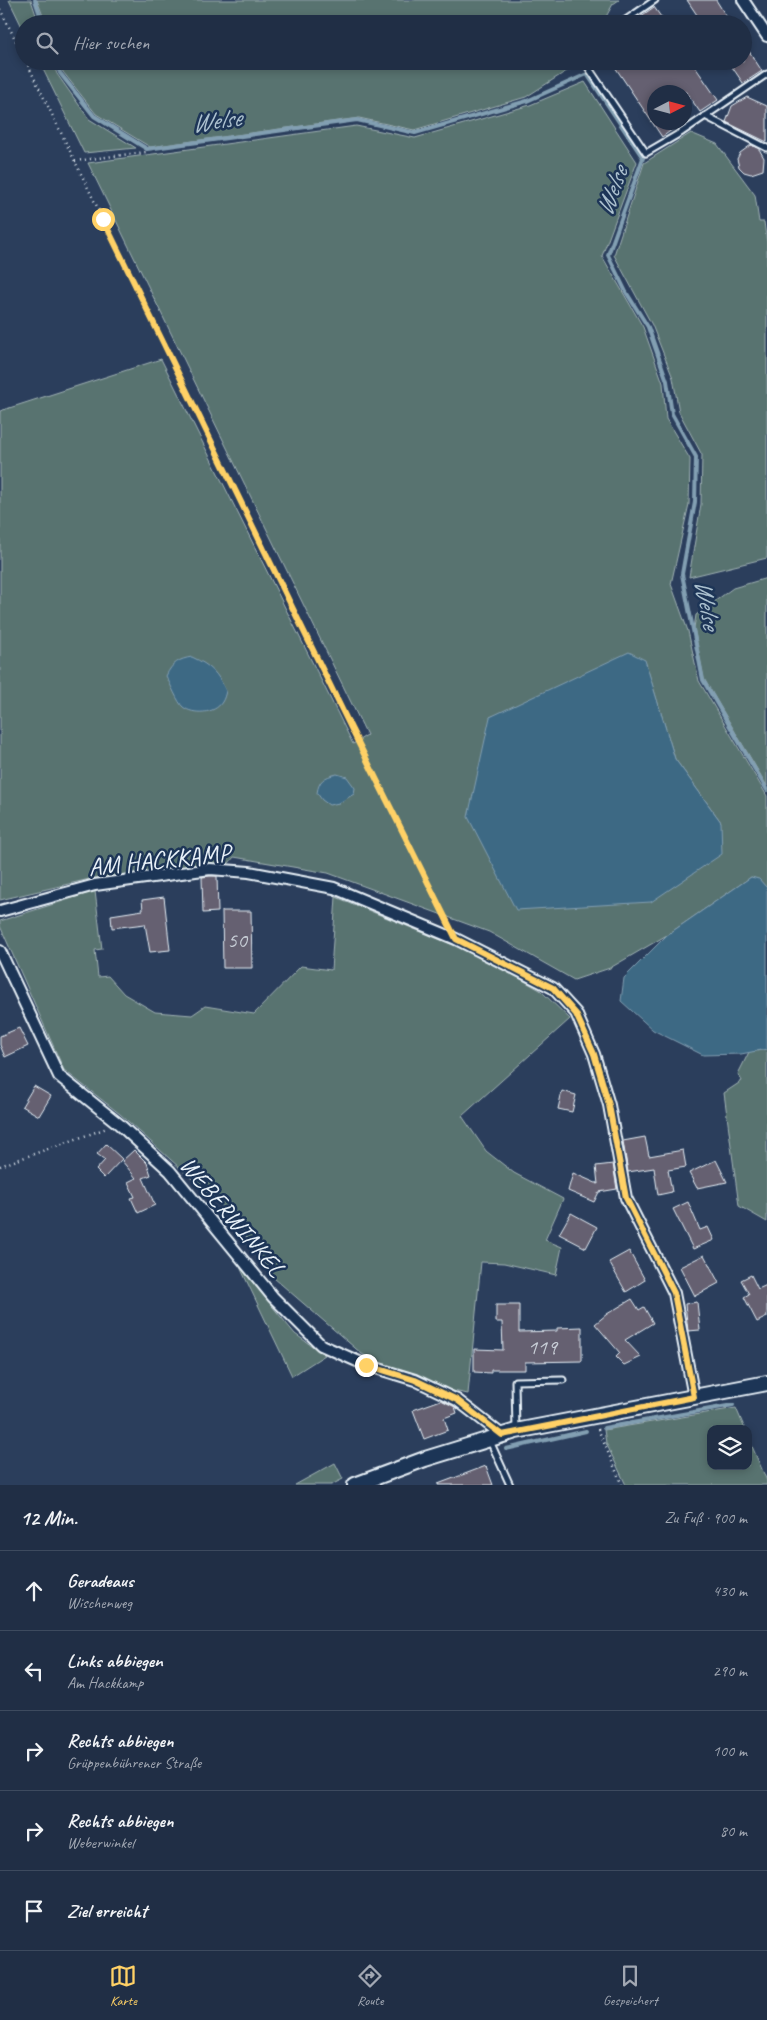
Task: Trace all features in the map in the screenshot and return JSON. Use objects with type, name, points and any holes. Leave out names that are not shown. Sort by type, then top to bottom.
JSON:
[{"type":"main road","points":[[355,1485],[425,1459],[516,1431],[767,1383]]},
{"type":"street","points":[[744,0],[757,24],[767,36]]},
{"type":"street","name":"AM HACKKAMP","points":[[0,910],[95,885],[210,869],[249,872],[334,888],[456,939],[553,988],[576,1014],[594,1054],[609,1105],[626,1198],[674,1293],[694,1397]]},
{"type":"street","name":"WEBERWINKEL","points":[[0,951],[59,1076],[119,1124],[170,1171],[273,1297],[321,1345],[366,1365],[415,1380],[457,1400],[495,1437]]},
{"type":"lane","points":[[633,15],[655,0]]},
{"type":"lane","points":[[590,70],[643,154],[682,132],[767,74]]},
{"type":"lane","points":[[705,116],[767,148]]},
{"type":"lane","points":[[516,1431],[515,1381],[563,1380]]},
{"type":"lane","points":[[495,1437],[510,1485]]},
{"type":"path","points":[[0,9],[15,39]]},
{"type":"path","points":[[30,70],[456,939]]},
{"type":"path","points":[[75,161],[146,152]]},
{"type":"path","points":[[0,1166],[119,1124]]},
{"type":"path","points":[[595,1415],[597,1425],[622,1485]]},
{"type":"green space","points":[[9,0],[31,0],[36,15],[16,15]]},
{"type":"green space","points":[[37,0],[619,0],[613,4],[607,15],[43,15]]},
{"type":"green space","points":[[43,70],[55,70],[89,119],[136,148],[84,153]]},
{"type":"green space","points":[[62,70],[569,70],[526,97],[414,130],[359,118],[150,147],[96,114]]},
{"type":"green space","points":[[585,82],[637,162],[602,256],[643,327],[663,383],[666,419],[690,459],[689,504],[671,584],[688,631],[699,681],[767,796],[767,888],[759,880],[751,877],[667,935],[610,968],[574,980],[489,932],[328,873],[234,857],[229,863],[94,878],[0,900],[0,411],[161,359],[353,744],[367,735],[88,163],[356,126],[415,138],[530,105]],"holes":[[[645,661],[675,759],[721,822],[490,717]]]},
{"type":"green space","points":[[691,133],[717,144],[755,195],[759,222],[764,222],[767,243],[767,558],[689,577],[701,504],[702,455],[679,412],[673,378],[652,325],[614,255],[644,163]]},
{"type":"green space","points":[[767,578],[767,786],[704,679],[694,628],[696,615],[733,588]]},
{"type":"green space","points":[[95,891],[102,949],[95,950],[98,977],[108,976],[124,994],[155,1012],[192,1015],[205,1006],[254,1014],[301,966],[331,970],[336,897],[480,956],[540,990],[570,1019],[462,1116],[486,1151],[514,1173],[563,1199],[545,1240],[562,1247],[556,1275],[504,1263],[481,1262],[468,1394],[433,1387],[362,1354],[274,1278],[240,1227],[221,1205],[120,1114],[64,1070],[0,926],[0,921]]},
{"type":"green space","points":[[767,1049],[767,1222],[739,1206],[724,1093],[742,1081],[738,1074],[749,1052]]},
{"type":"green space","points":[[240,1267],[295,1334],[325,1355],[292,1376]]},
{"type":"green space","points":[[736,1408],[743,1425],[707,1425],[707,1470],[752,1470],[752,1446],[767,1485],[626,1485],[606,1443],[604,1430]]},
{"type":"green space","points":[[335,1463],[343,1479],[331,1485],[295,1485]]},
{"type":"water","points":[[629,652],[645,660],[675,759],[721,822],[722,854],[651,902],[516,910],[468,817],[490,717]]},
{"type":"water","points":[[192,657],[213,670],[226,691],[219,706],[209,711],[198,712],[187,710],[183,707],[166,676],[176,662]]},
{"type":"water","points":[[337,774],[347,777],[355,788],[354,794],[339,803],[329,805],[317,793],[319,785],[329,776]]},
{"type":"water","points":[[751,877],[759,879],[767,888],[767,1049],[741,1054],[703,1055],[653,1030],[621,1001],[624,978],[667,935]]},
{"type":"building","points":[[687,0],[716,0],[725,15],[697,15]]},
{"type":"building","points":[[654,7],[660,15],[643,15]]},
{"type":"building","points":[[752,56],[762,71],[743,83],[734,70],[752,70]]},
{"type":"building","points":[[617,70],[697,70],[718,100],[700,112],[692,101],[692,85],[647,85],[647,115]]},
{"type":"building","points":[[747,97],[767,106],[767,142],[726,122],[732,106]]},
{"type":"building","points":[[657,130],[672,130],[662,137]]},
{"type":"building","points":[[751,145],[759,149],[764,158],[763,170],[751,174],[744,172],[739,167],[737,159],[740,153]]},
{"type":"building","points":[[217,876],[218,912],[203,913],[202,877]]},
{"type":"building","points":[[164,897],[170,950],[150,952],[145,924],[112,928],[111,915],[143,910],[142,900]]},
{"type":"building","points":[[222,911],[251,911],[252,968],[223,968]]},
{"type":"building","points":[[19,1028],[28,1046],[5,1057],[0,1045],[0,1036]]},
{"type":"building","points":[[34,1086],[51,1096],[39,1116],[22,1106]]},
{"type":"building","points":[[562,1091],[576,1095],[572,1112],[558,1109]]},
{"type":"building","points":[[645,1137],[649,1156],[683,1150],[686,1167],[668,1170],[672,1192],[658,1195],[654,1168],[628,1172],[623,1141]]},
{"type":"building","points":[[106,1144],[122,1159],[104,1178],[96,1170],[105,1160],[97,1154]]},
{"type":"building","points":[[134,1150],[147,1163],[151,1175],[143,1178],[155,1205],[138,1213],[131,1198],[135,1197],[128,1182],[136,1178],[122,1161]]},
{"type":"building","points":[[716,1160],[727,1182],[697,1188],[689,1173]]},
{"type":"building","points":[[613,1164],[617,1189],[599,1192],[594,1202],[568,1191],[573,1173],[598,1184],[596,1166]]},
{"type":"building","points":[[688,1202],[700,1230],[708,1227],[714,1240],[693,1249],[673,1209]]},
{"type":"building","points":[[571,1213],[597,1227],[586,1248],[559,1234]]},
{"type":"building","points":[[629,1251],[645,1280],[626,1292],[609,1262]]},
{"type":"building","points":[[704,1255],[719,1283],[695,1296],[680,1267]]},
{"type":"building","points":[[751,1275],[758,1289],[767,1285],[767,1317],[757,1322],[744,1297],[749,1294],[741,1280]]},
{"type":"building","points":[[632,1299],[639,1310],[644,1307],[653,1323],[625,1340],[641,1357],[624,1365],[616,1357],[620,1353],[595,1324],[607,1314]]},
{"type":"building","points":[[697,1302],[700,1330],[688,1331],[685,1304]]},
{"type":"building","points":[[496,1305],[519,1305],[519,1332],[557,1331],[557,1328],[582,1327],[582,1361],[525,1362],[525,1370],[491,1370],[491,1373],[474,1372],[474,1349],[503,1350],[502,1322],[496,1322]]},
{"type":"building","points":[[441,1400],[455,1407],[457,1413],[444,1418],[448,1430],[424,1439],[413,1410]]},
{"type":"building","points":[[486,1466],[493,1485],[438,1485],[438,1484]]},
{"type":"waterway","name":"Welse","points":[[35,0],[40,15]]},
{"type":"waterway","name":"Welse","points":[[59,70],[94,116],[147,149],[357,120],[415,133],[527,101],[587,74],[643,158],[608,255],[626,292],[648,327],[667,381],[672,414],[696,457],[695,502],[682,574],[703,680],[767,790]]},
{"type":"waterway","points":[[604,1428],[733,1405]]},
{"type":"waterway","points":[[506,1449],[586,1431]]},
{"type":"route","points":[[103,219],[456,939],[553,988],[576,1014],[594,1054],[609,1105],[626,1198],[674,1293],[694,1397],[595,1415],[502,1435],[457,1400],[415,1380],[366,1365]]}]
